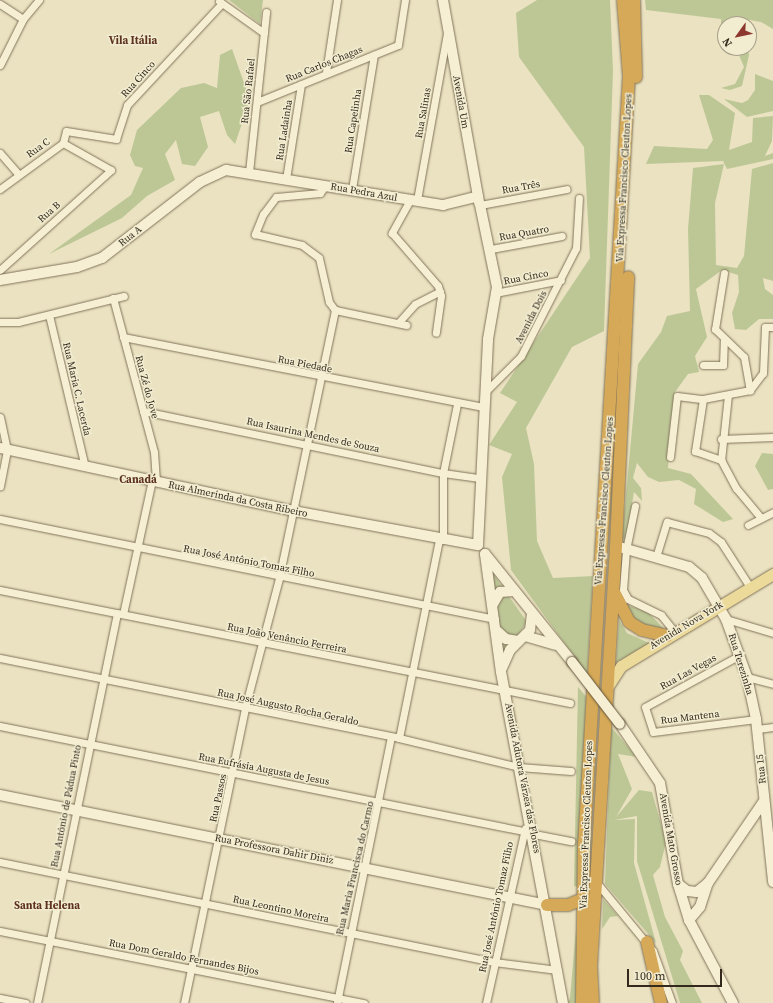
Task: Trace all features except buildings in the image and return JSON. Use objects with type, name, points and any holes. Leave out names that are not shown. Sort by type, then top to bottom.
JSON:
[{"type":"highway","name":"Via Expressa Francisco Cleuton Lopes","points":[[582,1003],[583,899],[593,666],[622,236],[629,76],[623,0]]},
{"type":"highway","name":"Via Expressa Francisco Cleuton Lopes","points":[[593,1003],[591,967],[613,589],[621,548],[637,50],[634,0]]},
{"type":"highway","points":[[613,589],[629,622],[642,630],[671,634]]},
{"type":"highway","points":[[547,905],[568,905],[583,899]]},
{"type":"highway","points":[[647,942],[661,1003]]},
{"type":"main road","name":"Avenida Nova York","points":[[608,686],[621,666],[750,587],[770,578]]},
{"type":"street","points":[[0,65],[23,18],[39,0]]},
{"type":"street","points":[[326,72],[337,0]]},
{"type":"street","name":"Rua Carlos Chagas","points":[[258,102],[326,72],[398,45],[405,0]]},
{"type":"street","name":"Avenida Um","points":[[443,0],[479,200]]},
{"type":"street","points":[[220,1],[264,33]]},
{"type":"street","name":"Rua Cinco","points":[[63,143],[66,131],[116,140],[127,105],[220,1]]},
{"type":"street","points":[[0,4],[23,18]]},
{"type":"street","name":"Rua São Rafael","points":[[249,172],[258,102],[266,12]]},
{"type":"street","name":"Rua Salinas","points":[[440,291],[392,233],[414,200],[448,28]]},
{"type":"street","name":"Rua Capelinha","points":[[352,189],[374,55]]},
{"type":"street","name":"Rua Ladainha","points":[[286,179],[301,84]]},
{"type":"street","name":"Rua C","points":[[0,189],[18,174],[63,143],[111,170]]},
{"type":"street","points":[[0,153],[18,174]]},
{"type":"street","name":"Rua B","points":[[0,270],[111,170]]},
{"type":"street","name":"Rua A","points":[[0,280],[77,267],[102,258],[212,173],[226,170],[249,172]]},
{"type":"street","name":"Rua Pedra Azul","points":[[249,172],[443,205],[479,200]]},
{"type":"street","points":[[326,185],[320,193],[276,197],[263,214],[255,234],[302,245],[319,258],[329,302],[335,310],[406,325]]},
{"type":"street","name":"Rua Três","points":[[479,200],[567,189]]},
{"type":"street","name":"Avenida Dois","points":[[486,391],[522,356],[560,280],[577,240],[579,198]]},
{"type":"street","points":[[479,200],[491,249],[495,294],[486,391],[483,407],[478,478],[478,545],[532,614],[533,620],[501,672]]},
{"type":"street","points":[[479,200],[495,294]]},
{"type":"street","name":"Rua Quatro","points":[[491,249],[562,236]]},
{"type":"street","points":[[724,273],[715,329],[724,340],[744,357],[750,390]]},
{"type":"street","name":"Rua Cinco","points":[[495,294],[560,280]]},
{"type":"street","points":[[398,323],[415,304],[440,291]]},
{"type":"street","points":[[436,333],[440,291]]},
{"type":"street","points":[[0,322],[49,315],[124,296]]},
{"type":"street","name":"Rua Zé do Jove","points":[[113,298],[143,411],[154,481]]},
{"type":"street","name":"Rua Passos","points":[[184,1003],[207,904],[234,773],[245,708],[263,645],[279,578],[335,310]]},
{"type":"street","name":"Rua Maria C. Lacerda","points":[[49,315],[85,467]]},
{"type":"street","points":[[670,458],[677,396],[703,399],[750,390],[763,372],[765,327],[773,327]]},
{"type":"street","name":"Rua Piedade","points":[[123,337],[322,378],[458,404],[483,407]]},
{"type":"street","points":[[703,365],[723,365],[724,340]]},
{"type":"street","points":[[728,395],[721,439],[721,460],[736,488],[761,518]]},
{"type":"street","points":[[703,399],[695,451],[721,460]]},
{"type":"street","points":[[399,738],[415,673],[441,539],[443,473],[458,404]]},
{"type":"street","name":"Rua Isaurina Mendes de Souza","points":[[143,411],[306,443],[443,473],[478,478]]},
{"type":"street","points":[[0,417],[4,449],[0,486]]},
{"type":"street","points":[[721,439],[773,437]]},
{"type":"street","name":"Rua Almerinda da Costa Ribeiro","points":[[4,449],[294,511],[478,545]]},
{"type":"street","name":"Rua Antônio de Pádua Pinto","points":[[37,1003],[63,874],[74,810],[102,680],[154,481]]},
{"type":"street","points":[[635,506],[621,548],[623,590],[628,600],[661,615],[671,634]]},
{"type":"street","points":[[748,525],[773,512]]},
{"type":"street","name":"Rua José Antônio Tomaz Filho","points":[[0,519],[279,578],[495,619]]},
{"type":"street","points":[[656,557],[667,522],[709,533],[721,542],[750,587]]},
{"type":"street","name":"Rua Terezinha","points":[[621,548],[689,567],[702,578],[726,619],[740,655],[747,677],[756,724]]},
{"type":"street","name":"Avenida Adutora Várzea das Flores","points":[[485,554],[497,631],[501,672],[507,693],[519,767],[531,817],[563,1003]]},
{"type":"street","name":"Rua João Venâncio Ferreira","points":[[0,590],[120,613],[263,645],[415,673],[507,693],[570,703]]},
{"type":"street","points":[[492,606],[500,592],[514,591]]},
{"type":"street","name":"Avenida Mato Grosso","points":[[532,614],[572,662],[620,724],[660,783],[678,884],[689,920],[733,1003]]},
{"type":"street","points":[[726,619],[773,633]]},
{"type":"street","points":[[497,631],[506,638],[522,638],[558,646]]},
{"type":"street","name":"Rua Las Vegas","points":[[645,707],[740,655]]},
{"type":"street","name":"Rua José Augusto Rocha Geraldo","points":[[0,658],[102,680],[399,738],[519,767],[571,771]]},
{"type":"street","points":[[747,677],[773,684]]},
{"type":"street","name":"Rua Mantena","points":[[645,707],[653,732],[756,724]]},
{"type":"street","points":[[756,724],[773,727]]},
{"type":"street","name":"Rua 15","points":[[756,724],[768,788],[764,802],[771,846],[773,882]]},
{"type":"street","name":"Rua Eufrásia Augusta de Jesus","points":[[0,726],[523,832]]},
{"type":"street","name":"Rua Maria Francisca do Carmo","points":[[337,1001],[363,867],[380,802],[391,737]]},
{"type":"street","name":"Rua Professora Dahir Diniz","points":[[0,795],[220,838],[547,905]]},
{"type":"street","points":[[678,884],[687,891],[697,892],[708,883],[764,802]]},
{"type":"street","name":"Rua José Antônio Tomaz Filho","points":[[486,1003],[523,832],[531,817]]},
{"type":"street","points":[[534,834],[571,841]]},
{"type":"street","name":"Rua Leontino Moreira","points":[[0,862],[494,962],[558,970]]},
{"type":"street","points":[[596,879],[602,892],[647,942],[658,960],[672,1003]]},
{"type":"street","points":[[689,920],[700,908],[708,883]]},
{"type":"street","name":"Rua Dom Geraldo Fernandes Bijos","points":[[0,931],[192,969],[337,1001],[364,1003]]},
{"type":"street","points":[[0,998],[26,1003]]},
{"type":"green space","points":[[229,0],[263,0],[260,24],[233,3]]},
{"type":"green space","points":[[537,0],[610,0],[613,71],[604,331],[572,347],[526,428],[534,464],[537,541],[553,578],[593,576],[587,674],[511,570],[502,477],[512,454],[489,445],[517,402],[500,393],[590,258],[584,147],[519,57],[516,13]]},
{"type":"green space","points":[[645,0],[773,0],[773,29],[757,21],[757,16],[717,16],[717,19],[646,10]]},
{"type":"green space","points":[[232,49],[250,100],[235,144],[227,135],[219,111],[200,117],[208,147],[195,166],[182,164],[176,140],[165,154],[175,180],[147,196],[122,218],[49,254],[131,195],[143,168],[135,166],[130,155],[137,130],[181,88],[204,83],[217,88],[220,55]]},
{"type":"green space","points":[[739,56],[749,56],[742,86],[730,90],[721,88],[735,84],[744,67]]},
{"type":"green space","points":[[755,74],[773,81],[773,111],[747,117],[724,99],[742,103],[748,100],[755,90]]},
{"type":"green space","points":[[699,95],[709,95],[735,113],[729,150],[752,142],[753,118],[773,116],[772,141],[765,156],[773,153],[773,159],[727,169],[723,161],[646,164],[654,146],[707,149],[713,140]]},
{"type":"green space","points":[[773,163],[773,281],[763,278],[765,289],[773,295],[773,319],[759,319],[746,330],[735,329],[732,313],[739,292],[738,275],[722,270],[696,289],[707,337],[695,356],[699,372],[688,374],[675,392],[668,468],[691,474],[733,519],[723,522],[694,504],[696,489],[679,480],[659,482],[648,477],[637,463],[633,478],[641,488],[642,501],[634,492],[626,540],[622,538],[638,364],[661,332],[667,316],[690,311],[688,229],[693,168],[724,164],[715,203],[716,265],[737,268],[744,256],[752,169]]},
{"type":"green space","points":[[762,453],[773,454],[773,489],[768,490],[755,466]]},
{"type":"green space","points":[[487,565],[527,622],[501,660]]},
{"type":"green space","points":[[618,573],[627,605],[648,612],[665,630],[646,629],[629,617],[620,600]]},
{"type":"green space","points":[[619,620],[627,633],[649,643],[616,663]]},
{"type":"green space","points":[[578,687],[589,700],[579,887],[574,886]]},
{"type":"green space","points":[[611,727],[637,757],[618,754],[632,789],[616,817],[639,790],[652,792],[666,842],[660,867],[653,875],[665,917],[683,951],[680,960],[702,1003],[680,1003],[637,861],[637,816],[614,820],[635,819],[634,863],[656,943],[605,884]]},
{"type":"green space","points":[[603,899],[618,916],[610,917],[602,929]]},
{"type":"green space","points":[[576,929],[580,1003],[568,1003],[570,998]]},
{"type":"district","name":"Vila Itália","points":[[133,41]]},
{"type":"district","name":"Canadá","points":[[138,480]]},
{"type":"district","name":"Santa Helena","points":[[47,906]]}]
